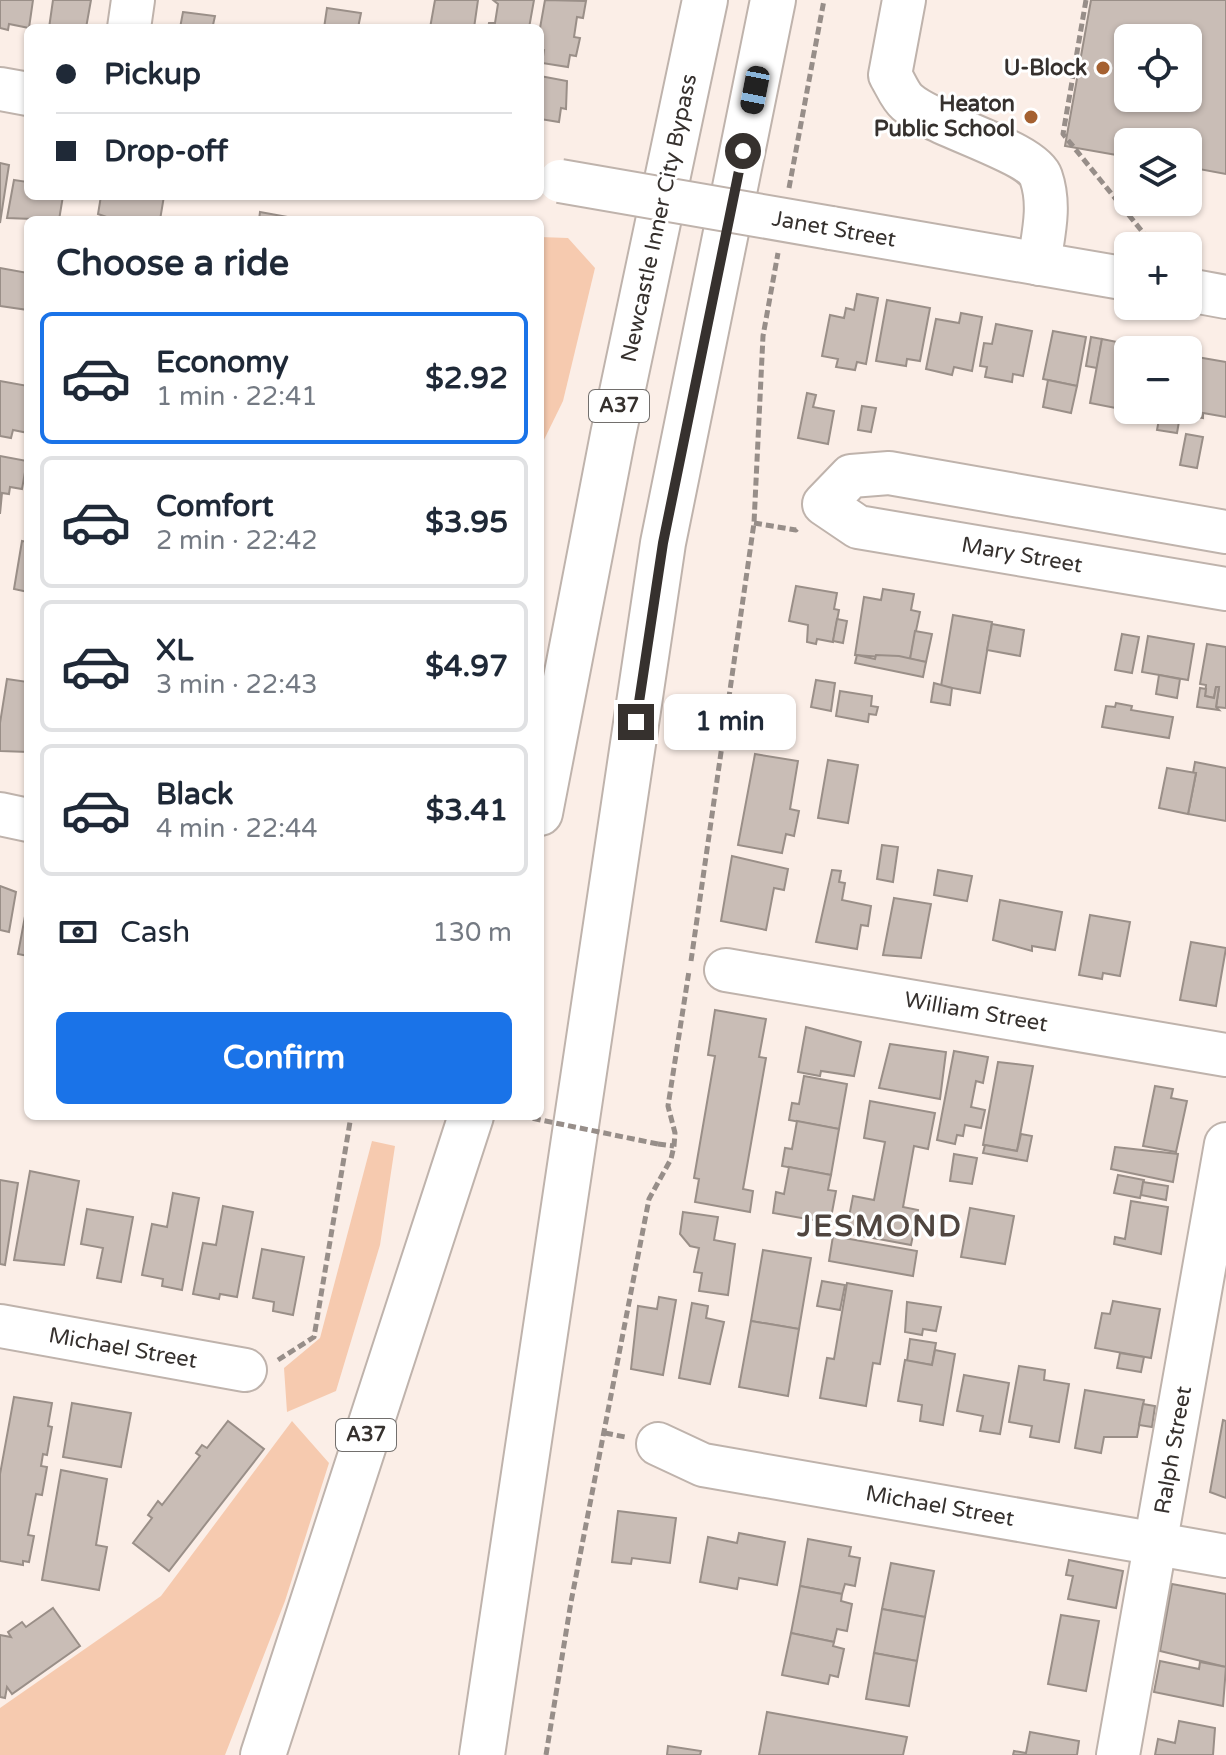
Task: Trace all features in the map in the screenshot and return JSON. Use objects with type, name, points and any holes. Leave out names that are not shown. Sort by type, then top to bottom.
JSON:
[{"type":"highway","name":"Newcastle Inner City Bypass","points":[[544,792],[613,435],[705,0]]},
{"type":"highway","points":[[482,1755],[663,543],[773,0]]},
{"type":"highway","name":"A37","points":[[263,1755],[470,1120]]},
{"type":"street","points":[[130,24],[133,0]]},
{"type":"street","points":[[904,0],[890,75],[906,101],[948,126],[1021,157],[1041,174],[1047,211],[1039,264]]},
{"type":"street","points":[[0,89],[24,93]]},
{"type":"street","name":"Janet Street","points":[[550,180],[1114,277]]},
{"type":"street","points":[[1202,293],[1226,297]]},
{"type":"street","name":"Mary Street","points":[[1226,532],[889,473],[851,476],[824,504],[858,527],[1226,589]]},
{"type":"street","points":[[0,814],[24,819]]},
{"type":"street","name":"William Street","points":[[726,970],[1226,1055]]},
{"type":"street","name":"Ralph Street","points":[[1118,1755],[1226,1144]]},
{"type":"street","name":"Michael Street","points":[[0,1326],[245,1370]]},
{"type":"street","name":"Michael Street","points":[[658,1444],[703,1465],[1226,1556]]},
{"type":"path","points":[[787,202],[824,0]]},
{"type":"path","points":[[1086,0],[1063,134],[1143,232]]},
{"type":"path","points":[[546,1755],[571,1602],[649,1199],[671,1159],[674,1146],[675,1133],[668,1106],[754,523],[763,336],[779,247]]},
{"type":"path","points":[[245,1370],[282,1359],[314,1337],[350,1120]]},
{"type":"path","points":[[541,1120],[674,1146]]},
{"type":"shaded area","points":[[544,237],[568,238],[595,268],[563,401],[544,440]]},
{"type":"shaded area","points":[[372,1141],[395,1146],[380,1245],[336,1391],[287,1412],[284,1368],[320,1338]]},
{"type":"shaded area","points":[[292,1421],[329,1463],[285,1601],[225,1755],[0,1755],[0,1708],[161,1596]]},
{"type":"building","points":[[0,0],[33,0],[30,24],[24,24],[24,27],[9,24],[8,30],[0,28]]},
{"type":"building","points":[[53,0],[91,0],[87,24],[50,24]]},
{"type":"building","points":[[435,0],[478,0],[475,24],[431,24]]},
{"type":"building","points":[[493,0],[534,0],[530,24],[489,24],[495,23],[498,4]]},
{"type":"building","points":[[545,0],[586,1],[583,18],[577,17],[574,37],[580,38],[576,56],[570,55],[568,67],[544,63],[544,24],[541,24]]},
{"type":"building","name":"U-Block","points":[[1091,0],[1226,0],[1226,174],[1202,170],[1202,128],[1114,128],[1114,155],[1065,146]]},
{"type":"building","points":[[327,8],[361,13],[359,24],[325,24]]},
{"type":"building","points":[[183,12],[215,16],[213,24],[181,24]]},
{"type":"building","points":[[544,77],[567,81],[566,109],[561,108],[559,122],[544,120]]},
{"type":"building","points":[[0,163],[9,165],[0,223]]},
{"type":"building","points":[[14,180],[24,181],[24,200],[62,200],[60,216],[7,218]]},
{"type":"building","points":[[100,200],[163,200],[161,216],[98,214]]},
{"type":"building","points":[[260,212],[282,216],[260,216]]},
{"type":"building","points":[[0,268],[24,272],[24,309],[0,306]]},
{"type":"building","points":[[857,294],[878,298],[866,364],[857,362],[855,370],[836,367],[838,359],[822,356],[830,315],[844,318],[846,308],[854,310]]},
{"type":"building","points":[[887,300],[930,308],[920,361],[907,359],[906,366],[876,361]]},
{"type":"building","points":[[961,313],[982,317],[972,371],[954,367],[952,375],[926,369],[936,319],[959,323]]},
{"type":"building","points":[[996,324],[1032,331],[1023,376],[1013,374],[1012,382],[985,377],[987,367],[980,366],[984,343],[992,344]]},
{"type":"building","points":[[1053,331],[1086,337],[1077,386],[1043,379]]},
{"type":"building","points":[[1091,337],[1102,339],[1097,368],[1086,366]]},
{"type":"building","points":[[1102,339],[1114,341],[1114,408],[1090,403]]},
{"type":"building","points":[[1202,358],[1226,362],[1226,417],[1203,413],[1203,418]]},
{"type":"building","points":[[1048,380],[1077,386],[1071,413],[1043,407]]},
{"type":"building","points":[[0,381],[24,385],[24,432],[13,430],[11,438],[0,436]]},
{"type":"building","points":[[807,393],[816,395],[813,407],[834,411],[828,444],[798,438]]},
{"type":"building","points":[[862,406],[876,408],[871,432],[858,430]]},
{"type":"building","points":[[1158,424],[1179,424],[1177,433],[1157,430]]},
{"type":"building","points":[[1186,434],[1203,437],[1197,468],[1180,465]]},
{"type":"building","points":[[0,456],[24,460],[22,489],[10,487],[9,494],[2,493],[0,514]]},
{"type":"building","points":[[22,541],[24,541],[24,591],[14,589]]},
{"type":"building","points":[[796,586],[837,593],[834,609],[839,610],[833,642],[817,639],[816,644],[807,642],[808,625],[789,621]]},
{"type":"building","points":[[883,589],[914,594],[911,610],[920,612],[910,659],[855,655],[864,597],[881,600]]},
{"type":"building","points":[[953,615],[992,622],[980,693],[941,686]]},
{"type":"building","points":[[837,619],[847,621],[843,643],[833,641]]},
{"type":"building","points":[[992,624],[1024,630],[1020,656],[987,650]]},
{"type":"building","points":[[915,631],[932,634],[926,662],[910,659]]},
{"type":"building","points":[[1122,634],[1139,637],[1132,673],[1115,670]]},
{"type":"building","points":[[1148,636],[1194,644],[1188,680],[1142,672]]},
{"type":"building","points":[[1207,644],[1226,647],[1226,708],[1216,707],[1219,687],[1216,687],[1214,698],[1205,696],[1206,685],[1200,684]]},
{"type":"building","points":[[857,655],[875,659],[876,655],[899,656],[926,662],[923,677],[855,663]]},
{"type":"building","points":[[1159,675],[1180,679],[1177,698],[1156,694]]},
{"type":"building","points":[[7,679],[24,681],[24,752],[0,751],[0,723]]},
{"type":"building","points":[[816,680],[835,683],[831,711],[811,707]]},
{"type":"building","points":[[934,683],[952,688],[950,705],[931,702]]},
{"type":"building","points":[[1216,687],[1219,687],[1216,707],[1219,710],[1197,707],[1200,688],[1206,689],[1205,696],[1214,698]]},
{"type":"building","points":[[840,691],[872,696],[871,706],[878,707],[876,715],[869,714],[868,722],[836,716]]},
{"type":"building","points":[[1116,703],[1132,706],[1131,710],[1173,717],[1169,738],[1102,727],[1106,706],[1115,707]]},
{"type":"building","points":[[755,754],[798,761],[790,809],[799,811],[794,836],[786,834],[782,853],[738,845]]},
{"type":"building","points":[[828,760],[858,765],[848,823],[818,818]]},
{"type":"building","points":[[1195,762],[1226,768],[1226,821],[1188,814],[1196,773],[1193,773]]},
{"type":"building","points":[[1167,768],[1196,773],[1188,814],[1159,808]]},
{"type":"building","points":[[882,845],[898,847],[893,882],[877,879]]},
{"type":"building","points":[[732,856],[788,869],[784,890],[774,888],[766,930],[721,921]]},
{"type":"building","points":[[832,870],[841,871],[839,882],[845,883],[842,900],[871,906],[868,926],[861,925],[857,949],[816,942]]},
{"type":"building","points":[[938,870],[972,876],[967,901],[934,895]]},
{"type":"building","points":[[0,886],[16,892],[9,932],[0,930]]},
{"type":"building","points":[[894,898],[931,904],[921,958],[883,955]]},
{"type":"building","points":[[1000,900],[1062,912],[1055,950],[1032,946],[1032,951],[993,940]]},
{"type":"building","points":[[1090,915],[1130,922],[1120,976],[1103,973],[1102,979],[1079,975]]},
{"type":"building","points":[[24,922],[24,955],[18,954]]},
{"type":"building","points":[[1191,942],[1226,948],[1216,1006],[1180,1000]]},
{"type":"building","points":[[715,1010],[766,1019],[759,1057],[766,1058],[743,1189],[753,1191],[750,1212],[695,1202],[699,1179],[694,1178],[715,1056],[708,1055]]},
{"type":"building","points":[[806,1027],[861,1042],[854,1076],[821,1071],[820,1076],[798,1072]]},
{"type":"building","points":[[890,1044],[946,1052],[940,1099],[879,1088]]},
{"type":"building","points":[[954,1051],[988,1057],[983,1083],[976,1081],[971,1107],[985,1110],[981,1128],[965,1125],[963,1136],[957,1135],[955,1144],[937,1140]]},
{"type":"building","points":[[998,1062],[1033,1066],[1017,1151],[983,1145]]},
{"type":"building","points":[[804,1076],[847,1084],[839,1129],[789,1120],[792,1103],[799,1104]]},
{"type":"building","points":[[1155,1086],[1173,1089],[1171,1098],[1187,1101],[1176,1152],[1143,1146]]},
{"type":"building","points":[[870,1101],[935,1113],[928,1149],[914,1146],[903,1207],[918,1210],[911,1245],[846,1233],[853,1196],[874,1200],[885,1142],[864,1138]]},
{"type":"building","points":[[797,1121],[839,1129],[831,1175],[782,1166],[785,1148],[792,1149]]},
{"type":"building","points":[[1021,1134],[1032,1136],[1027,1161],[983,1153],[985,1145],[1017,1151]]},
{"type":"building","points":[[1115,1147],[1178,1154],[1173,1182],[1111,1169]]},
{"type":"building","points":[[954,1154],[977,1158],[972,1184],[950,1181]]},
{"type":"building","points":[[789,1167],[831,1175],[828,1190],[836,1191],[830,1223],[773,1213],[776,1192],[784,1194]]},
{"type":"building","points":[[30,1171],[79,1181],[64,1265],[14,1260]]},
{"type":"building","points":[[1118,1175],[1144,1180],[1140,1198],[1114,1193]]},
{"type":"building","points":[[0,1180],[18,1183],[5,1265],[0,1264]]},
{"type":"building","points":[[1143,1182],[1168,1186],[1166,1200],[1141,1195]]},
{"type":"building","points":[[173,1193],[199,1198],[182,1290],[162,1286],[163,1279],[142,1275],[152,1224],[167,1227]]},
{"type":"building","points":[[1131,1201],[1168,1207],[1161,1254],[1114,1244],[1115,1237],[1125,1239]]},
{"type":"building","points":[[223,1206],[253,1212],[237,1297],[220,1294],[219,1299],[193,1294],[203,1243],[216,1245]]},
{"type":"building","points":[[970,1208],[1014,1216],[1005,1264],[961,1257]]},
{"type":"building","points":[[87,1209],[133,1217],[121,1282],[97,1278],[103,1248],[81,1244]]},
{"type":"building","points":[[683,1212],[718,1217],[714,1240],[735,1244],[728,1295],[699,1291],[702,1273],[694,1272],[699,1248],[690,1246],[680,1234]]},
{"type":"building","points":[[833,1236],[917,1251],[913,1276],[829,1261]]},
{"type":"building","points":[[262,1249],[304,1257],[293,1315],[273,1311],[274,1302],[253,1298]]},
{"type":"building","points":[[763,1250],[811,1258],[799,1329],[751,1321]]},
{"type":"building","points":[[822,1281],[845,1285],[840,1310],[817,1306]]},
{"type":"building","points":[[847,1283],[892,1291],[880,1364],[873,1363],[866,1406],[820,1398],[827,1358],[834,1359]]},
{"type":"building","points":[[659,1297],[676,1300],[663,1375],[631,1369],[638,1306],[657,1309]]},
{"type":"building","points":[[1113,1301],[1160,1309],[1151,1358],[1095,1348],[1102,1313],[1110,1314]]},
{"type":"building","points":[[907,1302],[941,1307],[936,1331],[923,1329],[922,1335],[905,1332]]},
{"type":"building","points":[[692,1303],[708,1306],[706,1318],[724,1322],[710,1384],[679,1378]]},
{"type":"building","points":[[751,1321],[799,1329],[788,1396],[739,1387]]},
{"type":"building","points":[[910,1339],[936,1343],[932,1365],[907,1361]]},
{"type":"building","points":[[935,1350],[955,1354],[943,1425],[920,1421],[922,1405],[898,1401],[905,1360],[932,1365]]},
{"type":"building","points":[[1120,1353],[1144,1357],[1141,1372],[1117,1368]]},
{"type":"building","points":[[1019,1366],[1045,1370],[1044,1380],[1069,1384],[1059,1442],[1030,1437],[1032,1426],[1009,1422]]},
{"type":"building","points":[[964,1375],[1009,1383],[1000,1434],[980,1431],[983,1416],[957,1411]]},
{"type":"building","points":[[1085,1390],[1144,1400],[1137,1437],[1104,1437],[1101,1453],[1075,1448]]},
{"type":"building","points":[[14,1397],[52,1403],[48,1426],[52,1427],[47,1455],[43,1454],[41,1466],[47,1467],[42,1495],[36,1494],[28,1535],[34,1536],[29,1562],[23,1561],[23,1565],[0,1561],[0,1474]]},
{"type":"building","points":[[72,1403],[131,1413],[121,1467],[63,1457]]},
{"type":"building","points":[[1143,1404],[1155,1406],[1152,1427],[1139,1425]]},
{"type":"building","points":[[1223,1420],[1226,1421],[1226,1498],[1210,1492]]},
{"type":"building","points":[[228,1421],[264,1449],[169,1571],[133,1543],[152,1518],[148,1515],[158,1501],[162,1505],[200,1456],[196,1453],[202,1445],[207,1448]]},
{"type":"building","points":[[61,1470],[107,1479],[96,1545],[107,1547],[99,1590],[42,1580]]},
{"type":"building","points":[[618,1511],[676,1518],[670,1563],[632,1558],[631,1564],[612,1562]]},
{"type":"building","points":[[739,1533],[785,1542],[777,1585],[739,1578],[737,1589],[700,1582],[708,1537],[737,1543]]},
{"type":"building","points":[[808,1539],[851,1547],[849,1556],[860,1558],[855,1586],[845,1584],[842,1594],[800,1586]]},
{"type":"building","points":[[1069,1560],[1123,1571],[1116,1608],[1068,1599],[1073,1576],[1066,1575]]},
{"type":"building","points":[[891,1563],[934,1571],[925,1617],[882,1609]]},
{"type":"building","points":[[1172,1584],[1226,1594],[1226,1667],[1160,1651]]},
{"type":"building","points":[[800,1586],[842,1594],[841,1601],[852,1604],[847,1631],[837,1629],[834,1642],[791,1633]]},
{"type":"building","points":[[53,1608],[80,1646],[12,1694],[7,1687],[5,1698],[0,1697],[0,1635],[11,1637],[8,1632],[22,1622],[26,1627]]},
{"type":"building","points":[[882,1609],[925,1617],[917,1661],[874,1653]]},
{"type":"building","points":[[1061,1615],[1099,1621],[1086,1691],[1048,1684]]},
{"type":"building","points":[[791,1633],[834,1642],[833,1646],[844,1649],[838,1677],[830,1675],[828,1684],[782,1675]]},
{"type":"building","points":[[874,1653],[917,1661],[909,1706],[866,1699]]},
{"type":"building","points":[[1160,1661],[1199,1669],[1200,1662],[1226,1667],[1223,1706],[1154,1692]]},
{"type":"building","points":[[767,1712],[907,1737],[903,1755],[759,1755]]},
{"type":"building","points":[[1179,1721],[1215,1728],[1213,1755],[1155,1755],[1158,1739],[1175,1743]]},
{"type":"building","points":[[1030,1732],[1079,1741],[1077,1755],[1013,1755],[1014,1751],[1026,1753]]},
{"type":"building","points":[[668,1746],[701,1751],[700,1755],[667,1755]]},
{"type":"place","name":"U-Block","points":[[1103,68]]},
{"type":"place","name":"Heaton Public School","points":[[1031,117]]},
{"type":"district","name":"JESMOND","points":[[880,1226]]},
{"type":"route","points":[[636,722],[663,543],[743,151]]}]
